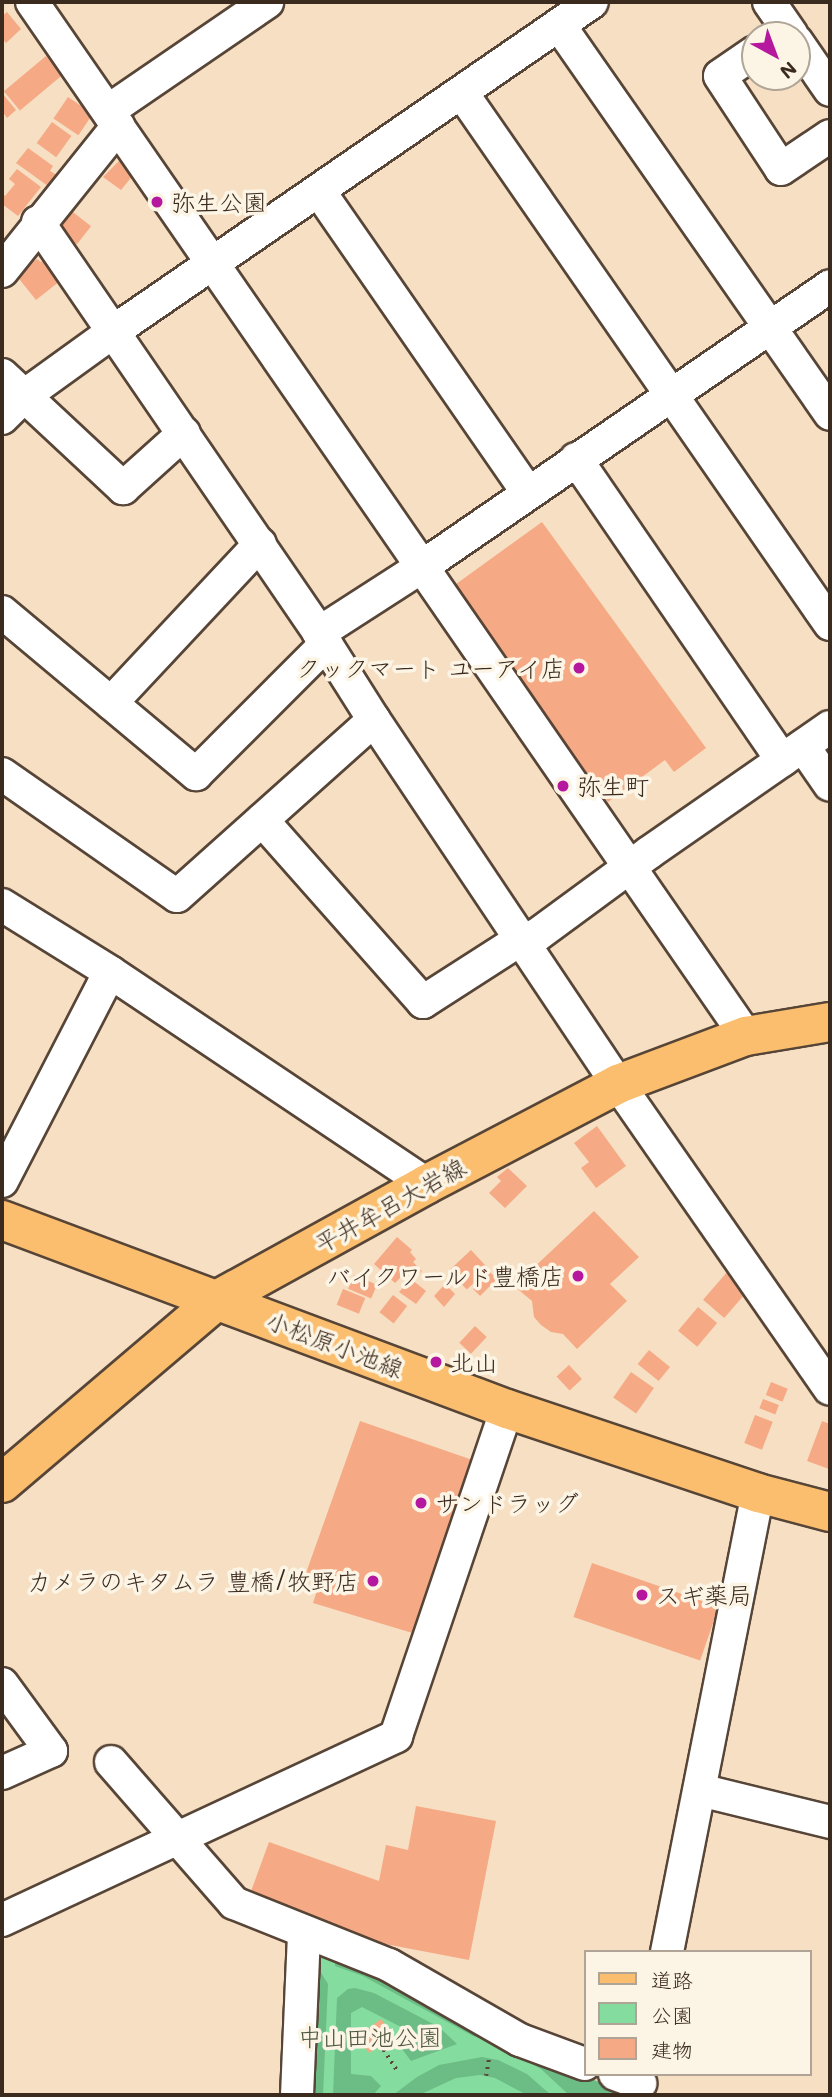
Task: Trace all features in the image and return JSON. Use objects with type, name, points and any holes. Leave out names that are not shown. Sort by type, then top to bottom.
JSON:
[{"type":"main road","name":"平井牟呂大岩線","points":[[2,1483],[216,1300],[427,1184],[618,1084],[746,1036],[830,1022]]},
{"type":"main road","name":"小松原小池線","points":[[2,1220],[507,1409],[758,1493],[830,1512]]},
{"type":"street","points":[[32,2],[746,1036]]},
{"type":"street","points":[[2,271],[113,118],[267,2]]},
{"type":"street","points":[[2,418],[13,385],[114,331],[592,2]]},
{"type":"street","points":[[769,2],[781,21]]},
{"type":"street","points":[[559,25],[830,414]]},
{"type":"street","points":[[741,62],[720,76],[781,169],[830,136]]},
{"type":"street","points":[[811,64],[830,90]]},
{"type":"street","points":[[462,93],[830,624]]},
{"type":"street","points":[[319,191],[528,493]]},
{"type":"street","points":[[38,222],[260,544],[374,720],[618,1084],[830,1389]]},
{"type":"street","points":[[2,612],[196,775],[323,638],[576,459],[830,286]]},
{"type":"street","points":[[13,385],[123,488],[184,433]]},
{"type":"street","points":[[576,459],[793,753],[830,785]]},
{"type":"street","points":[[111,703],[260,544]]},
{"type":"street","points":[[2,774],[177,896],[374,720]]},
{"type":"street","points":[[262,820],[423,1002],[524,940],[537,935],[631,869],[650,852],[830,727]]},
{"type":"street","points":[[2,905],[110,972],[427,1184]]},
{"type":"street","points":[[2,1181],[110,972]]},
{"type":"street","points":[[2,1920],[396,1736],[507,1409]]},
{"type":"street","points":[[667,1950],[758,1493]]},
{"type":"street","points":[[2,1684],[51,1751],[2,1773]]},
{"type":"street","points":[[111,1762],[234,1903],[389,1965],[520,2040],[584,2064]]},
{"type":"street","points":[[700,1790],[830,1822]]},
{"type":"street","points":[[297,2095],[304,1932]]},
{"type":"path","points":[[380,2044],[397,2070]]},
{"type":"path","points":[[486,2076],[488,2058]]},
{"type":"green space","name":"中山田池公園","points":[[320,1951],[510,2046],[624,2095],[307,2095],[312,1957]]},
{"type":"green space","points":[[335,1956],[370,1970],[486,2033],[483,2039],[363,1976],[335,1966]]},
{"type":"green space","points":[[318,1968],[328,1984],[323,2095],[307,2095]]},
{"type":"green space","points":[[348,1989],[374,1993],[439,2027],[457,2044],[411,2061],[402,2049],[406,2036],[403,2028],[362,2007],[351,2013],[351,2074],[371,2076],[381,2086],[373,2095],[333,2095],[337,1998]]},
{"type":"green space","points":[[499,2040],[623,2092],[624,2095],[569,2095],[541,2069],[495,2044]]},
{"type":"green space","points":[[482,2057],[498,2060],[527,2074],[551,2095],[527,2095],[495,2078],[480,2075],[456,2078],[419,2095],[393,2095],[439,2065]]},
{"type":"building","points":[[7,12],[21,29],[6,43],[2,38],[2,16]]},
{"type":"building","points":[[46,56],[62,75],[20,111],[4,91]]},
{"type":"building","points":[[2,93],[16,110],[7,118],[2,111]]},
{"type":"building","points":[[68,97],[93,114],[78,135],[53,119]]},
{"type":"building","points":[[52,122],[71,136],[56,157],[37,143]]},
{"type":"building","points":[[28,148],[53,166],[50,171],[57,175],[48,186],[16,163]]},
{"type":"building","points":[[119,161],[134,174],[121,190],[103,177]]},
{"type":"building","points":[[17,169],[41,187],[18,216],[2,204],[2,193],[5,196],[15,184],[9,179]]},
{"type":"building","points":[[69,209],[91,226],[77,244],[55,227]]},
{"type":"building","points":[[50,256],[65,277],[36,300],[16,275],[37,259],[41,262]]},
{"type":"building","name":"クックマート ユーアイ店","points":[[542,522],[706,748],[674,772],[665,760],[608,802],[452,587]]},
{"type":"building","points":[[597,1126],[626,1166],[596,1188],[581,1168],[589,1162],[574,1143]]},
{"type":"building","points":[[508,1168],[527,1186],[505,1208],[489,1193],[501,1181],[497,1177]]},
{"type":"building","points":[[594,1211],[639,1257],[610,1284],[627,1301],[577,1349],[563,1334],[551,1332],[541,1325],[534,1317],[532,1301],[514,1286]]},
{"type":"building","points":[[397,1237],[412,1250],[410,1252],[416,1259],[413,1262],[422,1271],[414,1279],[406,1272],[395,1283],[374,1264]]},
{"type":"building","points":[[471,1250],[489,1269],[467,1289],[449,1270]]},
{"type":"building","points":[[728,1271],[749,1289],[724,1318],[703,1300]]},
{"type":"building","points":[[490,1272],[497,1279],[480,1296],[473,1289]]},
{"type":"building","points":[[354,1275],[377,1285],[371,1299],[348,1289]]},
{"type":"building","points":[[411,1279],[426,1291],[416,1304],[399,1292]]},
{"type":"building","points":[[445,1284],[455,1294],[444,1307],[434,1296]]},
{"type":"building","points":[[343,1289],[365,1298],[359,1314],[337,1305]]},
{"type":"building","points":[[393,1295],[407,1306],[394,1323],[379,1312]]},
{"type":"building","points":[[698,1307],[717,1323],[697,1347],[678,1331]]},
{"type":"building","points":[[475,1326],[487,1337],[471,1354],[459,1343]]},
{"type":"building","points":[[649,1350],[670,1367],[659,1381],[638,1364]]},
{"type":"building","points":[[569,1365],[582,1379],[570,1390],[557,1377]]},
{"type":"building","points":[[631,1372],[654,1388],[636,1413],[613,1397]]},
{"type":"building","points":[[771,1382],[788,1389],[782,1402],[766,1395]]},
{"type":"building","points":[[763,1399],[779,1405],[775,1414],[759,1408]]},
{"type":"building","points":[[755,1415],[773,1422],[762,1450],[744,1443]]},
{"type":"building","points":[[360,1421],[484,1464],[419,1635],[313,1603],[322,1575],[306,1573]]},
{"type":"building","points":[[822,1421],[830,1424],[829,1469],[807,1461]]},
{"type":"building","points":[[592,1563],[719,1607],[700,1661],[573,1617]]},
{"type":"building","points":[[416,1806],[496,1821],[469,1960],[364,1940],[250,1894],[269,1842],[379,1881],[386,1845],[408,1850]]},
{"type":"building","points":[[381,2019],[393,2035],[369,2053],[357,2037]]},
{"type":"place","name":"弥生公園","points":[[157,202]]},
{"type":"place","name":"クックマート ユーアイ店","points":[[579,668]]},
{"type":"place","name":"弥生町","points":[[563,786]]},
{"type":"place","name":"バイクワールド豊橋店","points":[[578,1276]]},
{"type":"place","name":"北山","points":[[436,1362]]},
{"type":"place","name":"サンドラッグ","points":[[421,1503]]},
{"type":"place","name":"カメラのキタムラ 豊橋/牧野店","points":[[373,1581]]},
{"type":"place","name":"スギ薬局","points":[[642,1595]]}]
